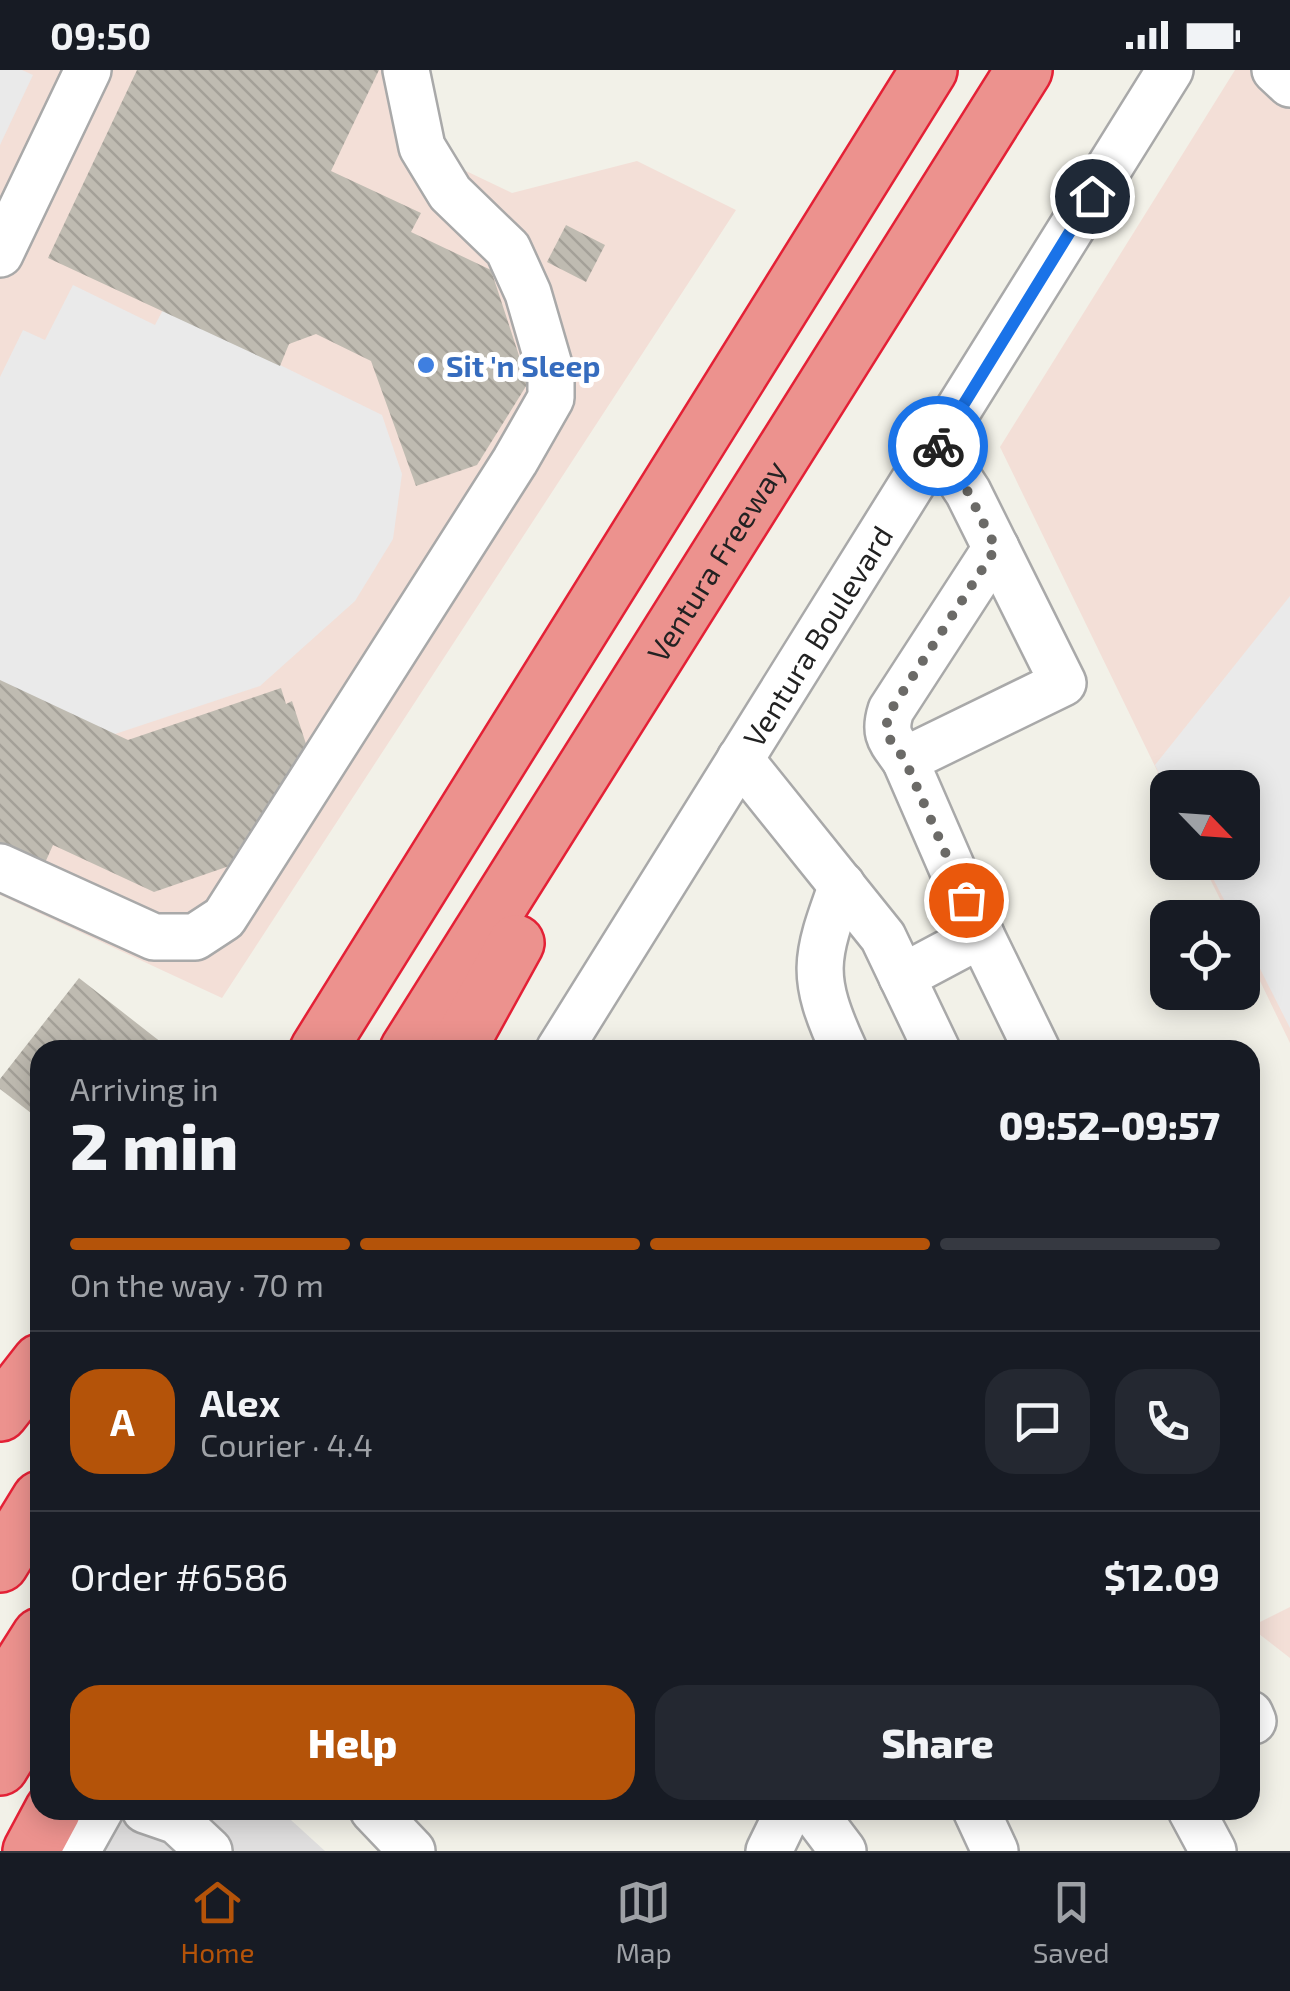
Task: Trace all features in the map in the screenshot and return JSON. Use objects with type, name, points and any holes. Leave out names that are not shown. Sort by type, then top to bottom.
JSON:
[{"type":"highway","points":[[324,1040],[928,70]]},
{"type":"highway","name":"Ventura Freeway","points":[[414,1040],[1024,70]]},
{"type":"highway","points":[[463,1040],[774,468]]},
{"type":"highway","points":[[294,1040],[437,858]]},
{"type":"highway","points":[[452,1040],[539,901]]},
{"type":"highway","points":[[0,1413],[30,1375]]},
{"type":"highway","points":[[0,1564],[30,1515]]},
{"type":"highway","points":[[0,1700],[30,1652]]},
{"type":"highway","points":[[0,1767],[30,1718]]},
{"type":"highway","points":[[31,1851],[48,1820]]},
{"type":"street","points":[[0,254],[88,70]]},
{"type":"street","points":[[0,866],[154,937],[194,937],[224,918],[515,461],[551,398],[551,372],[528,294],[508,249],[450,193],[422,147],[406,70]]},
{"type":"street","name":"Ventura Boulevard","points":[[565,1040],[1170,70]]},
{"type":"street","points":[[1275,70],[1290,84]]},
{"type":"street","points":[[905,760],[1064,683],[968,492],[937,444]]},
{"type":"street","points":[[996,548],[891,710],[886,726],[1032,1040]]},
{"type":"street","points":[[740,759],[883,937],[931,1040]]},
{"type":"street","points":[[839,1040],[819,980],[820,944],[842,885]]},
{"type":"street","points":[[902,977],[982,935]]},
{"type":"street","points":[[78,1851],[95,1820]]},
{"type":"street","points":[[383,1820],[412,1851]]},
{"type":"street","points":[[769,1851],[784,1820]]},
{"type":"street","points":[[820,1820],[843,1851]]},
{"type":"street","points":[[981,1820],[995,1851]]},
{"type":"street","points":[[1196,1820],[1213,1851]]},
{"type":"shaded area","points":[[0,70],[423,70],[443,160],[512,193],[637,161],[736,210],[222,998],[0,895]]},
{"type":"shaded area","points":[[0,70],[22,70],[33,75],[0,145]]},
{"type":"shaded area","points":[[1235,70],[1290,70],[1290,1043],[1260,981],[1260,900],[1220,900],[1210,880],[1260,880],[1260,770],[1157,770],[1000,447]]},
{"type":"shaded area","points":[[73,285],[155,325],[164,308],[382,415],[402,474],[393,539],[355,601],[260,686],[106,737],[0,685],[0,377],[23,330],[45,340]]},
{"type":"shaded area","points":[[1290,596],[1290,1028],[1260,969],[1260,900],[1224,900],[1214,880],[1260,880],[1260,770],[1157,770],[1155,765]]},
{"type":"shaded area","points":[[1290,1607],[1290,1658],[1260,1635],[1260,1622]]},
{"type":"shaded area","points":[[95,1820],[291,1820],[325,1851],[78,1851]]},
{"type":"building","points":[[137,70],[379,70],[331,171],[421,213],[411,232],[491,270],[528,383],[477,465],[416,486],[371,361],[316,334],[289,344],[280,366],[48,258]]},
{"type":"building","points":[[566,225],[605,245],[586,282],[547,262]]},
{"type":"building","points":[[0,680],[128,740],[281,688],[286,704],[292,701],[308,750],[235,864],[154,892],[53,845],[44,865],[0,843]]},
{"type":"building","points":[[79,978],[158,1040],[31,1040]]},
{"type":"building","points":[[30,1041],[30,1112],[0,1089],[0,1079]]},
{"type":"way so far","points":[[938,446],[968,492],[996,548],[891,710],[886,726],[889,738],[905,760],[966,900]]},
{"type":"place","name":"Sit 'n Sleep","points":[[426,365]]},
{"type":"route","points":[[938,446],[1092,196]]}]
